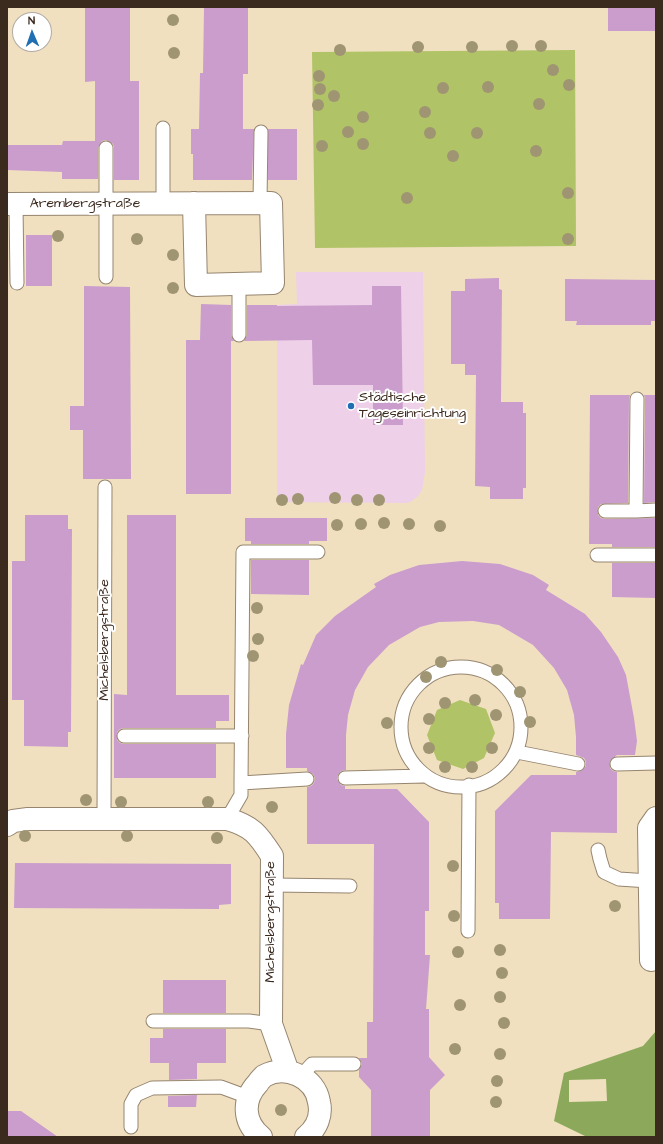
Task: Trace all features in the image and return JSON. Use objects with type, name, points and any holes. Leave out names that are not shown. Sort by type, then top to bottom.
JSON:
[{"type":"street","points":[[194,203],[196,285],[238,285],[273,283],[271,204],[260,203]]},
{"type":"street","name":"Arembergstraße","points":[[11,204],[260,203]]},
{"type":"street","points":[[652,960],[649,881],[649,828],[656,818]]},
{"type":"street","name":"Michelsbergstraße","points":[[7,825],[13,821],[28,819],[227,819],[242,824],[261,838],[272,856],[271,1024],[295,1074],[311,1084],[318,1095],[320,1108],[318,1121],[312,1132],[306,1137]]},
{"type":"street","points":[[261,1137],[254,1131],[248,1120],[246,1107],[248,1097],[254,1086],[263,1077],[276,1072],[295,1074]]},
{"type":"lane","points":[[163,128],[163,204]]},
{"type":"lane","points":[[260,203],[261,132]]},
{"type":"lane","points":[[106,148],[106,278]]},
{"type":"lane","points":[[11,204],[17,283]]},
{"type":"lane","points":[[238,285],[239,335]]},
{"type":"lane","points":[[636,511],[637,399]]},
{"type":"lane","name":"Michelsbergstraße","points":[[104,818],[105,486]]},
{"type":"lane","points":[[605,511],[656,510]]},
{"type":"lane","points":[[227,819],[240,795],[241,783],[243,552],[318,552]]},
{"type":"lane","points":[[597,555],[656,555]]},
{"type":"lane","points":[[455,667],[482,670],[499,681],[512,696],[519,713],[521,727],[517,752],[501,772],[488,782],[455,787],[435,782],[424,776],[417,769],[405,750],[401,733],[401,717],[412,692],[424,680],[442,670],[455,667]]},
{"type":"lane","points":[[124,736],[242,736]]},
{"type":"lane","points":[[517,752],[578,764]]},
{"type":"lane","points":[[617,764],[656,763]]},
{"type":"lane","points":[[345,778],[424,776]]},
{"type":"lane","points":[[241,783],[307,778]]},
{"type":"lane","points":[[468,931],[469,785]]},
{"type":"lane","points":[[598,850],[604,872],[619,880],[649,881]]},
{"type":"lane","points":[[272,885],[350,886]]},
{"type":"lane","points":[[153,1021],[249,1021],[271,1024]]},
{"type":"lane","points":[[295,1074],[312,1064],[354,1064]]},
{"type":"lane","points":[[130,1127],[132,1104],[136,1095],[152,1088],[221,1087],[248,1097]]},
{"type":"shaded area","name":"Städtische Tageseinrichtung","points":[[296,272],[423,272],[425,472],[422,490],[412,501],[407,503],[277,502],[277,305],[297,304]]},
{"type":"green space","points":[[575,50],[576,246],[315,248],[312,52]]},
{"type":"green space","points":[[460,700],[486,709],[495,733],[484,758],[463,769],[437,760],[427,735],[437,710]]},
{"type":"green space","points":[[656,1031],[656,1137],[587,1137],[554,1121],[564,1073],[643,1046]],"holes":[[[606,1079],[607,1101],[569,1102],[569,1080]]]},
{"type":"building","points":[[85,7],[130,7],[130,81],[139,81],[139,180],[114,180],[114,148],[113,144],[106,140],[102,141],[98,148],[98,179],[62,179],[62,172],[7,170],[7,145],[62,145],[63,141],[95,141],[95,81],[85,82]]},
{"type":"building","points":[[204,7],[248,7],[248,74],[243,74],[243,129],[254,129],[252,180],[193,180],[191,129],[199,129],[200,73],[203,73]]},
{"type":"building","points":[[608,7],[656,7],[656,31],[608,31]]},
{"type":"building","points":[[268,129],[297,129],[297,180],[268,180]]},
{"type":"building","points":[[26,235],[52,235],[52,286],[26,286]]},
{"type":"building","points":[[499,278],[499,289],[502,290],[501,402],[523,402],[523,413],[526,413],[526,488],[523,488],[523,499],[490,499],[490,487],[475,486],[476,375],[465,375],[465,364],[451,364],[451,291],[465,291],[465,279]]},
{"type":"building","points":[[565,279],[656,280],[656,321],[651,321],[651,325],[576,325],[577,321],[565,321]]},
{"type":"building","points":[[84,286],[130,287],[131,479],[83,479],[83,430],[70,430],[70,406],[84,406]]},
{"type":"building","points":[[372,286],[401,286],[403,425],[373,425],[373,385],[313,385],[312,340],[244,341],[247,335],[247,305],[372,305]]},
{"type":"building","points":[[201,304],[231,305],[231,335],[234,341],[231,341],[231,494],[186,494],[186,340],[200,340]]},
{"type":"building","points":[[590,395],[630,395],[628,503],[601,504],[598,507],[598,515],[605,519],[656,518],[656,547],[612,547],[612,544],[589,544]]},
{"type":"building","points":[[644,395],[656,395],[656,502],[644,503],[645,399]]},
{"type":"building","points":[[25,515],[68,515],[68,529],[72,529],[71,732],[68,732],[68,747],[24,746],[24,700],[12,700],[12,561],[25,561]]},
{"type":"building","points":[[127,515],[176,515],[176,695],[229,695],[229,721],[216,721],[216,728],[124,728],[117,732],[117,740],[124,744],[216,744],[216,778],[114,778],[114,694],[127,695]]},
{"type":"building","points":[[245,518],[327,518],[327,541],[309,541],[309,544],[251,544],[251,541],[245,541]]},
{"type":"building","points":[[251,560],[309,560],[309,595],[251,594]]},
{"type":"building","points":[[462,561],[500,564],[533,575],[549,585],[546,590],[585,614],[601,632],[618,657],[626,675],[637,741],[635,755],[617,755],[610,761],[610,768],[617,772],[617,833],[551,832],[550,919],[499,919],[499,903],[495,903],[495,811],[531,775],[576,775],[576,772],[581,771],[586,766],[584,758],[576,755],[574,715],[567,690],[554,668],[533,645],[499,625],[473,621],[439,622],[420,627],[389,645],[368,667],[355,690],[348,715],[346,735],[346,770],[341,771],[337,779],[341,785],[345,786],[345,789],[397,789],[429,822],[429,911],[425,911],[425,955],[430,955],[426,1009],[429,1009],[429,1057],[445,1075],[430,1090],[430,1137],[371,1137],[371,1090],[359,1077],[359,1070],[362,1064],[359,1058],[367,1058],[367,1022],[373,1022],[374,844],[307,844],[307,787],[314,783],[315,778],[313,774],[307,771],[307,768],[286,768],[286,734],[289,705],[301,664],[303,665],[316,635],[335,616],[376,587],[374,584],[390,575],[419,565]]},
{"type":"building","points":[[612,563],[656,563],[656,598],[612,597]]},
{"type":"building","points":[[15,863],[231,864],[231,904],[219,905],[219,909],[14,908]]},
{"type":"building","points":[[163,980],[226,980],[226,1013],[163,1013]]},
{"type":"building","points":[[163,1029],[226,1029],[226,1063],[197,1063],[197,1079],[169,1080],[169,1063],[150,1063],[150,1038],[163,1038]]},
{"type":"building","points":[[197,1095],[196,1107],[168,1107],[168,1096]]},
{"type":"building","points":[[7,1111],[21,1111],[58,1137],[7,1137]]},
{"type":"place","name":"Städtische Tageseinrichtung","points":[[351,406]]}]
